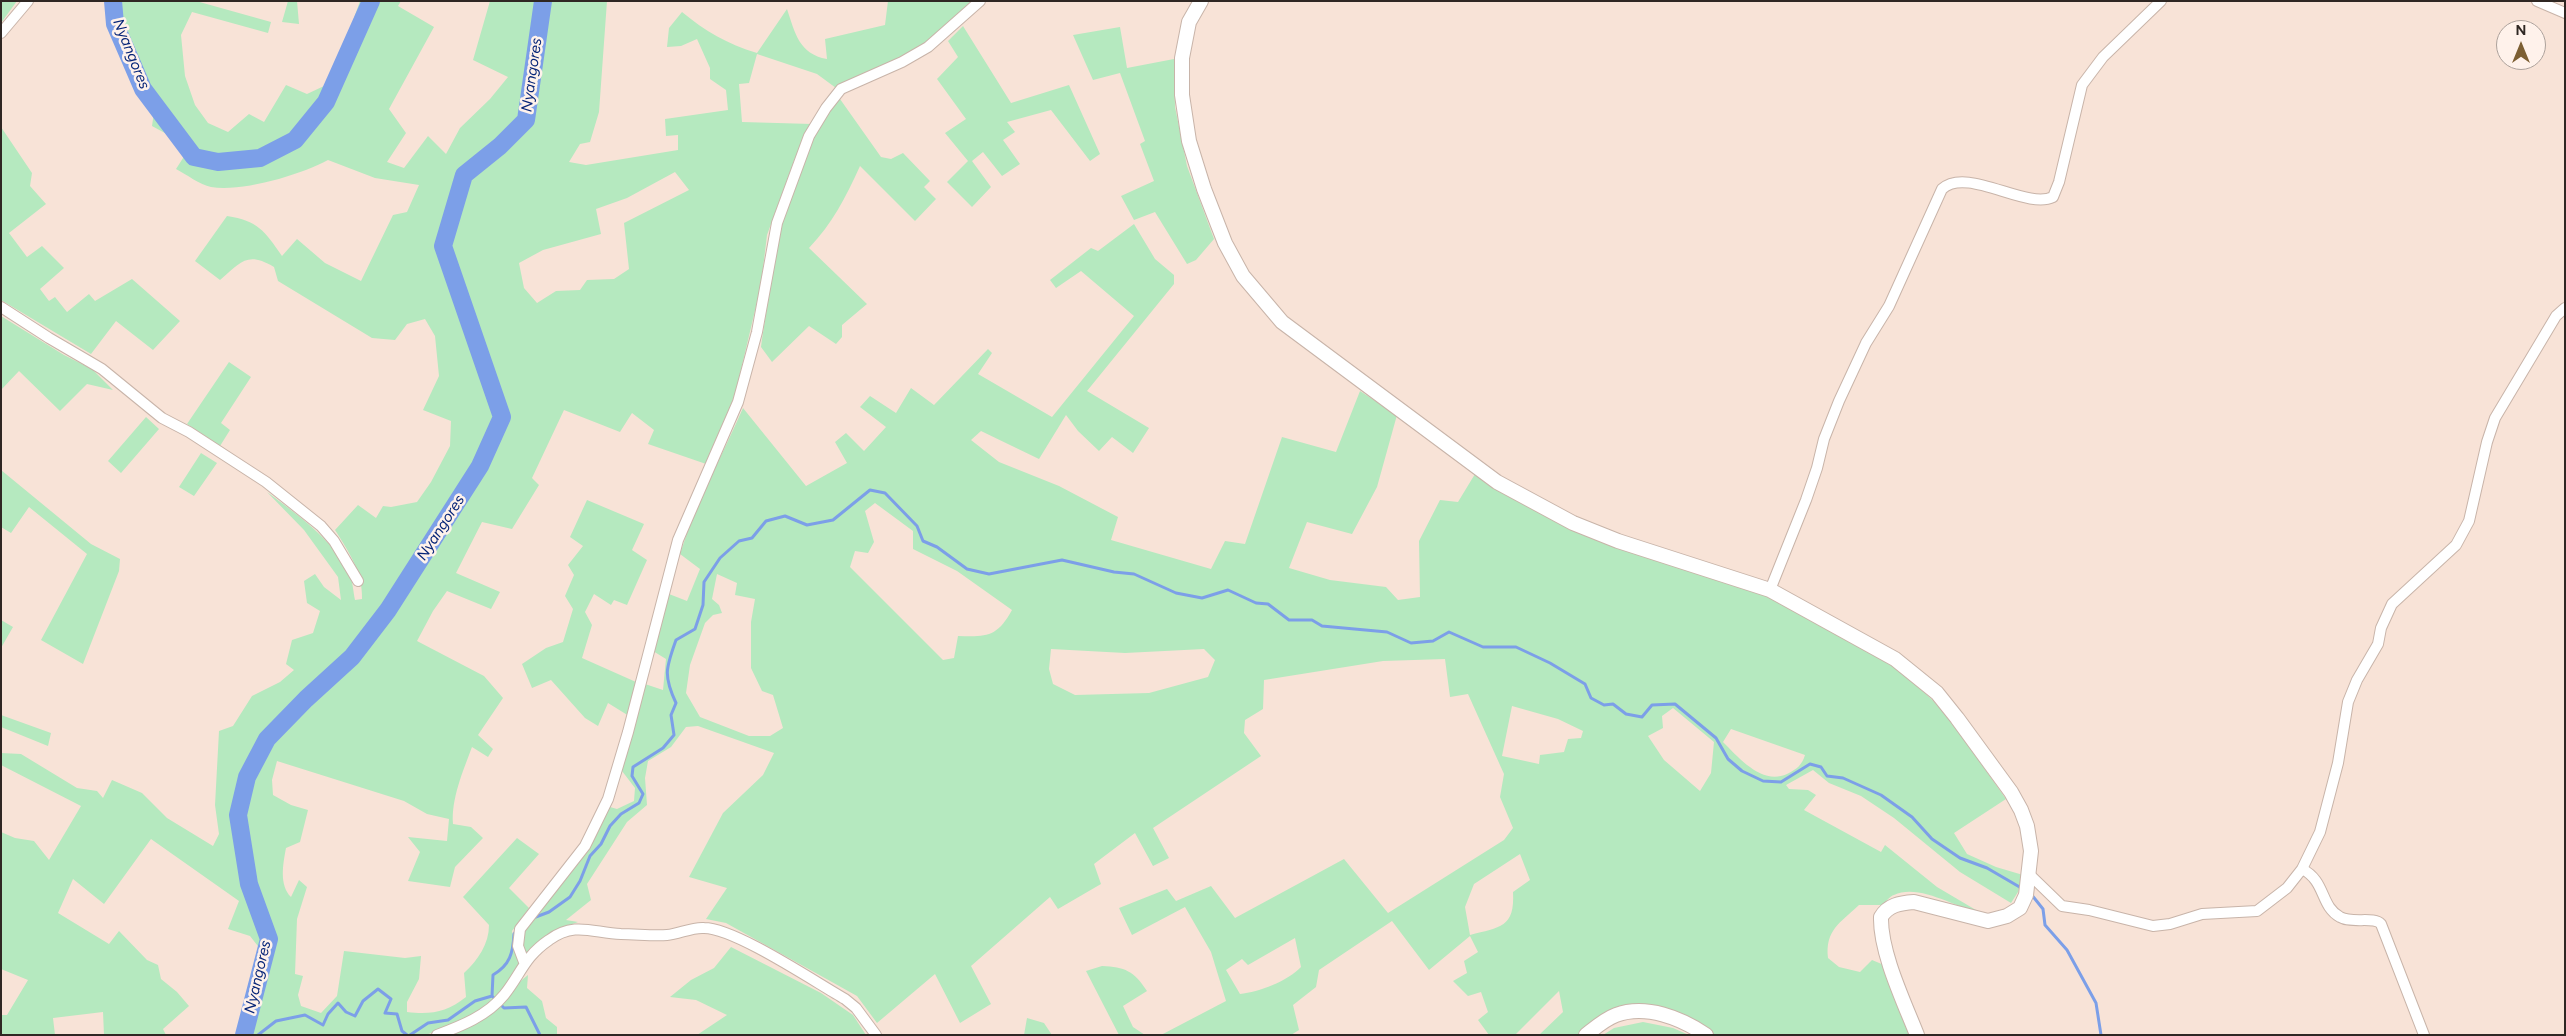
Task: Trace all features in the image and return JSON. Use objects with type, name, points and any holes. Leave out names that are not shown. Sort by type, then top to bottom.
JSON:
[{"type":"street","points":[[1,32],[28,1]]},
{"type":"street","points":[[524,962],[518,946],[520,929],[585,846],[608,799],[628,732],[678,540],[738,402],[757,332],[777,223],[810,136],[826,108],[841,89],[902,62],[928,47],[980,1]]},
{"type":"street","points":[[1201,1],[1189,22],[1182,58],[1182,95],[1189,141],[1204,189],[1225,243],[1243,276],[1269,308],[1316,349],[1377,391],[1497,482],[1573,523],[1770,590],[1895,659],[1936,693],[1971,736],[2011,792],[2027,826],[2031,851],[2028,885],[2020,908],[1998,920],[1976,920],[1914,902],[1902,903],[1884,912],[1881,917],[1883,939],[1898,987],[1917,1035]]},
{"type":"street","points":[[1770,590],[1806,500],[1824,439],[1839,401],[1866,343],[1889,306],[1942,189],[1952,183],[1967,182],[2042,200],[2052,197],[2059,182],[2082,85],[2103,57],[2161,1]]},
{"type":"street","points":[[2537,1],[2565,14]]},
{"type":"street","points":[[1,307],[102,369],[162,418],[189,432],[266,482],[321,526],[334,541],[358,581]]},
{"type":"street","points":[[2028,885],[2062,906],[2089,910],[2153,926],[2170,924],[2202,914],[2257,911],[2286,888],[2302,869],[2320,832],[2338,763],[2348,702],[2378,644],[2381,628],[2392,604],[2456,545],[2469,521],[2487,442],[2495,418],[2556,316],[2565,308]]},
{"type":"street","points":[[2302,869],[2319,883],[2328,907],[2334,914],[2351,921],[2376,920],[2382,924],[2424,1035]]},
{"type":"street","points":[[437,1035],[475,1019],[489,1009],[504,995],[524,962],[549,940],[574,928],[616,934],[667,935],[706,927],[726,933],[758,949],[845,999],[856,1008],[876,1035]]},
{"type":"street","points":[[1586,1035],[1607,1019],[1618,1014],[1648,1012],[1676,1018],[1706,1035]]},
{"type":"green space","points":[[1,1],[17,1],[1,23]]},
{"type":"green space","points":[[109,1],[196,1],[271,22],[268,33],[192,12],[181,35],[185,76],[195,105],[208,123],[228,132],[249,114],[264,122],[286,85],[307,94],[324,86],[348,35],[360,1],[401,1],[398,6],[434,27],[389,109],[406,133],[387,162],[404,168],[428,136],[446,154],[460,128],[490,99],[508,77],[473,60],[490,1],[607,1],[599,112],[590,142],[580,144],[569,162],[586,165],[678,150],[678,135],[666,136],[665,119],[728,110],[726,90],[710,79],[710,68],[697,39],[681,46],[667,47],[669,28],[682,12],[717,36],[757,53],[787,9],[796,34],[804,47],[810,52],[827,59],[825,39],[885,25],[888,1],[973,1],[940,32],[913,52],[836,88],[817,74],[757,54],[749,83],[739,84],[742,122],[812,124],[795,158],[767,235],[761,285],[736,391],[709,465],[648,444],[654,430],[632,413],[620,432],[564,410],[532,478],[539,485],[512,529],[482,522],[456,573],[500,592],[491,609],[447,591],[433,611],[417,641],[484,676],[503,698],[478,735],[493,749],[488,757],[472,747],[458,785],[453,824],[471,827],[483,838],[455,867],[450,887],[408,881],[420,852],[408,837],[447,841],[449,819],[427,814],[404,801],[277,761],[272,780],[273,795],[291,805],[308,810],[300,842],[286,848],[283,867],[283,880],[291,897],[299,880],[307,887],[297,919],[295,974],[303,976],[298,995],[301,1006],[321,1013],[337,996],[344,951],[405,958],[421,956],[419,979],[407,1002],[407,1012],[431,1013],[459,1002],[466,997],[464,973],[482,951],[487,939],[489,925],[463,897],[517,838],[539,854],[509,888],[529,908],[512,931],[520,962],[507,984],[499,995],[474,1015],[425,1035],[236,1035],[261,950],[250,936],[228,929],[239,901],[151,839],[104,904],[73,879],[58,913],[109,944],[119,931],[147,960],[158,965],[161,979],[177,992],[189,1006],[163,1029],[166,1035],[104,1035],[103,1012],[53,1018],[55,1035],[1,1035],[1,1015],[7,1015],[28,980],[1,969],[1,832],[15,838],[34,841],[49,860],[81,806],[1,765],[1,753],[21,754],[77,788],[97,791],[103,798],[112,780],[142,793],[167,818],[213,846],[219,834],[215,805],[219,731],[233,726],[252,696],[280,682],[294,670],[286,664],[292,640],[313,633],[320,611],[307,603],[304,581],[315,574],[324,587],[341,600],[338,577],[304,530],[267,492],[313,528],[333,549],[349,573],[355,600],[362,599],[358,572],[335,530],[358,505],[376,518],[383,506],[391,507],[417,502],[431,482],[450,446],[451,421],[423,410],[439,376],[435,336],[425,319],[407,324],[395,340],[372,338],[278,281],[274,267],[265,262],[251,259],[245,261],[220,280],[195,261],[227,216],[246,221],[259,228],[270,239],[282,256],[297,239],[325,263],[361,281],[393,215],[407,212],[419,185],[375,178],[328,160],[302,171],[255,185],[224,188],[202,184],[176,169],[185,155],[174,138],[152,126],[154,112],[119,50]],"holes":[[[675,172],[689,190],[624,223],[629,269],[614,279],[587,280],[580,290],[556,291],[537,303],[524,288],[519,263],[543,250],[601,234],[596,209],[627,198]]]},
{"type":"green space","points":[[288,1],[297,1],[299,24],[282,22]]},
{"type":"green space","points":[[963,26],[1011,103],[1069,85],[1100,154],[1090,161],[1051,110],[1007,122],[1015,132],[1003,140],[1020,164],[1002,176],[983,152],[972,161],[991,187],[972,207],[947,182],[968,161],[945,133],[966,119],[937,79],[958,57],[948,41]]},
{"type":"green space","points":[[1120,27],[1127,68],[1174,59],[1175,107],[1187,166],[1214,239],[1196,260],[1187,264],[1155,212],[1134,220],[1121,196],[1154,181],[1140,144],[1145,141],[1120,73],[1093,80],[1073,35]]},
{"type":"green space","points":[[840,99],[881,157],[891,159],[903,153],[930,181],[924,187],[936,199],[915,221],[860,166],[838,210],[809,248],[867,304],[842,325],[842,337],[836,344],[809,326],[772,362],[761,347],[784,217],[793,185],[805,155],[821,126]]},
{"type":"green space","points":[[1,127],[32,173],[30,186],[46,204],[9,233],[27,257],[42,246],[64,268],[40,289],[49,301],[55,297],[67,312],[89,294],[95,301],[132,279],[180,321],[153,350],[116,321],[91,354],[1,300]]},
{"type":"green space","points":[[1134,224],[1155,259],[1174,275],[1174,284],[1087,391],[1149,428],[1133,453],[1112,437],[1099,451],[1078,431],[1066,415],[1039,459],[981,431],[971,440],[999,462],[1059,486],[1118,517],[1111,540],[1211,569],[1225,541],[1245,544],[1282,437],[1336,452],[1360,391],[1397,415],[1377,487],[1352,534],[1307,522],[1289,568],[1330,580],[1386,587],[1398,600],[1420,597],[1419,541],[1440,500],[1458,502],[1475,474],[1568,528],[1767,596],[1871,651],[1908,677],[1944,711],[2006,799],[1954,833],[1967,854],[1996,867],[2023,875],[2018,892],[2011,903],[1960,872],[1894,818],[1861,796],[1829,783],[1813,770],[1786,785],[1789,789],[1808,790],[1816,795],[1804,810],[1881,852],[1885,845],[1937,887],[1981,913],[1926,894],[1904,892],[1893,896],[1882,905],[1859,905],[1840,922],[1831,934],[1828,958],[1839,967],[1860,972],[1872,960],[1884,965],[1910,1035],[1711,1035],[1667,1011],[1592,1024],[1579,1035],[1539,1035],[1563,1012],[1559,991],[1515,1035],[1489,1035],[1478,1020],[1488,1012],[1481,992],[1468,996],[1453,981],[1467,973],[1464,961],[1478,952],[1470,936],[1429,970],[1392,921],[1319,970],[1316,987],[1293,1005],[1299,1030],[1291,1035],[1161,1035],[1226,1001],[1211,952],[1185,907],[1132,935],[1119,908],[1167,889],[1176,901],[1211,886],[1235,918],[1344,859],[1388,913],[1504,840],[1513,828],[1500,797],[1504,774],[1468,694],[1450,697],[1445,659],[1383,661],[1264,680],[1263,709],[1245,720],[1244,733],[1261,756],[1153,828],[1169,858],[1153,866],[1135,833],[1094,864],[1101,884],[1058,909],[1050,897],[971,966],[991,1004],[960,1023],[935,974],[877,1023],[857,996],[726,923],[706,919],[727,888],[689,877],[723,813],[763,775],[774,753],[698,726],[686,727],[671,747],[648,761],[645,778],[647,805],[627,822],[587,884],[591,900],[566,920],[578,922],[556,930],[525,957],[522,947],[524,929],[536,911],[572,871],[610,807],[617,809],[634,801],[635,788],[622,771],[645,684],[663,690],[666,659],[653,651],[669,594],[687,601],[700,569],[680,554],[701,498],[743,408],[806,486],[847,463],[835,442],[846,433],[864,451],[886,427],[860,407],[870,396],[896,413],[911,388],[934,405],[988,349],[992,353],[978,374],[1052,417],[1134,316],[1081,271],[1056,288],[1050,280],[1091,248],[1098,251]],"holes":[[[875,503],[913,531],[913,549],[957,571],[1012,610],[1001,626],[990,634],[958,636],[954,658],[943,660],[850,567],[855,551],[868,553],[874,542],[865,511]],[[717,574],[737,583],[735,595],[755,599],[751,622],[751,668],[762,691],[773,695],[783,728],[770,736],[749,736],[700,717],[686,693],[690,665],[705,623],[713,615],[722,613],[719,605],[712,599]],[[1051,649],[1125,653],[1204,649],[1215,660],[1208,677],[1149,693],[1075,695],[1053,684],[1049,669]],[[1512,706],[1558,719],[1583,731],[1581,738],[1568,739],[1564,752],[1540,755],[1539,764],[1502,756]],[[1673,708],[1714,742],[1711,773],[1700,791],[1664,760],[1648,736],[1663,728],[1662,716]],[[1731,729],[1805,755],[1801,764],[1791,772],[1778,776],[1760,773],[1744,762],[1723,742]],[[1520,854],[1530,880],[1513,892],[1511,913],[1504,924],[1470,935],[1465,907],[1474,884]],[[1295,938],[1301,967],[1289,977],[1273,985],[1240,994],[1226,970],[1242,959],[1248,965]]]},
{"type":"green space","points":[[1,316],[64,355],[92,369],[113,390],[87,384],[60,411],[19,371],[1,390]]},
{"type":"green space","points":[[229,362],[251,377],[221,423],[230,430],[220,446],[187,424]]},
{"type":"green space","points":[[146,417],[159,429],[121,473],[108,461]]},
{"type":"green space","points":[[201,453],[217,463],[194,496],[179,487]]},
{"type":"green space","points":[[1,470],[91,544],[120,559],[119,571],[83,664],[41,640],[87,554],[29,507],[11,533],[1,527]]},
{"type":"green space","points":[[587,500],[644,524],[632,550],[647,560],[627,605],[614,600],[611,605],[594,594],[585,612],[592,625],[582,658],[636,682],[629,716],[608,703],[598,726],[585,718],[551,680],[532,688],[522,664],[546,648],[563,642],[573,609],[565,596],[574,575],[568,565],[583,546],[570,537]]},
{"type":"green space","points":[[1,620],[13,627],[1,648]]},
{"type":"green space","points":[[1,715],[51,733],[48,746],[1,727]]},
{"type":"green space","points":[[731,947],[821,993],[853,1015],[866,1035],[697,1035],[727,1015],[696,1000],[670,997],[691,980],[714,968]]},
{"type":"green space","points":[[1102,966],[1128,971],[1138,979],[1147,991],[1123,1006],[1133,1027],[1145,1035],[1119,1035],[1086,971]]},
{"type":"green space","points":[[528,975],[527,988],[542,1001],[546,1018],[557,1027],[557,1035],[449,1035],[484,1019]]},
{"type":"green space","points":[[1027,1018],[1044,1023],[1052,1035],[1024,1035]]},
{"type":"green space","points":[[1643,1022],[1673,1028],[1689,1035],[1603,1035],[1614,1028]]},
{"type":"waterway","name":"Nyangores","points":[[113,1],[115,24],[143,89],[194,157],[218,162],[260,158],[295,140],[326,102],[371,1]]},
{"type":"waterway","name":"Nyangores","points":[[244,1035],[269,939],[249,884],[238,815],[247,777],[267,739],[306,699],[352,657],[388,610],[480,466],[502,417],[443,246],[464,175],[500,146],[526,120],[543,1]]},
{"type":"waterway","points":[[533,918],[549,912],[570,897],[580,881],[590,856],[601,844],[610,826],[621,814],[639,803],[643,794],[632,776],[633,767],[663,748],[674,735],[671,715],[676,703],[669,685],[668,665],[676,640],[695,629],[703,605],[704,582],[720,558],[739,541],[752,538],[766,521],[785,516],[807,525],[833,520],[870,490],[885,493],[917,526],[923,541],[937,547],[967,569],[989,574],[1062,560],[1114,572],[1134,574],[1176,593],[1202,598],[1228,590],[1256,603],[1268,604],[1289,620],[1312,620],[1322,626],[1387,632],[1411,643],[1433,641],[1449,632],[1483,647],[1516,647],[1550,663],[1585,684],[1591,698],[1604,705],[1613,704],[1626,714],[1642,717],[1652,705],[1675,704],[1716,738],[1728,759],[1742,771],[1763,781],[1781,782],[1810,764],[1821,767],[1827,776],[1843,778],[1881,795],[1912,817],[1932,839],[1960,858],[1987,868],[2023,889]]},
{"type":"waterway","points":[[2031,894],[2043,909],[2045,925],[2067,950],[2096,1003],[2101,1035]]},
{"type":"waterway","points":[[410,1035],[428,1023],[448,1020],[475,1001],[492,996],[493,975],[507,963],[516,931]]},
{"type":"waterway","points":[[258,1035],[276,1021],[305,1015],[323,1025],[328,1014],[338,1003],[346,1012],[355,1016],[363,1001],[378,989],[391,999],[385,1013],[397,1014],[402,1031],[407,1035]]},
{"type":"waterway","points":[[492,996],[504,1008],[526,1007],[540,1035]]}]
